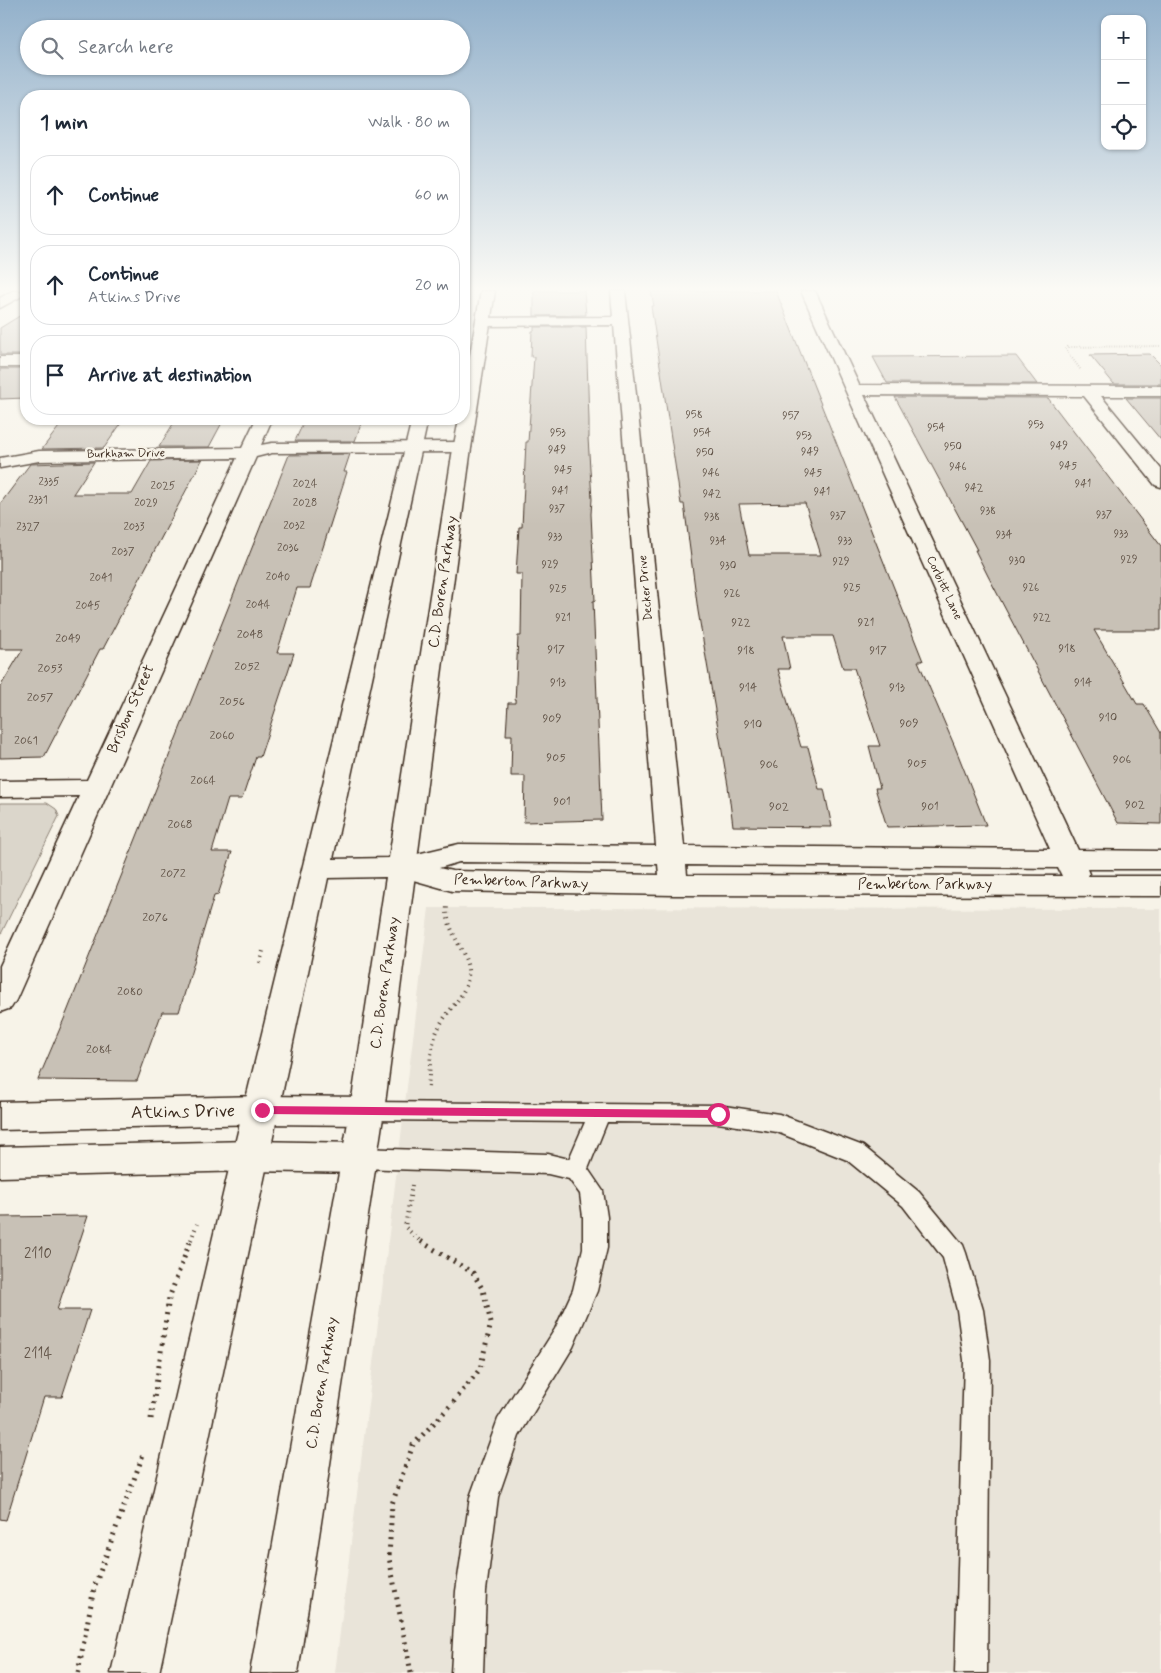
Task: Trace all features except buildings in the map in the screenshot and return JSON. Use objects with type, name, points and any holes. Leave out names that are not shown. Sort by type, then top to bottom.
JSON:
[{"type":"street","name":"C.D. Boren Parkway","points":[[470,403],[476,369]]},
{"type":"street","name":"Decker Drive","points":[[625,369],[674,885]]},
{"type":"street","name":"Corbitt Lane","points":[[843,369],[1081,885]]},
{"type":"street","points":[[853,390],[1161,391]]},
{"type":"street","points":[[1088,391],[1161,481]]},
{"type":"street","name":"Brisbon Street","points":[[2,991],[261,425]]},
{"type":"street","points":[[135,1673],[250,1156],[418,425]]},
{"type":"street","name":"C.D. Boren Parkway","points":[[274,1673],[367,1110],[466,425]]},
{"type":"street","name":"Burkham Drive","points":[[3,462],[39,456],[247,453],[265,456],[462,451]]},
{"type":"street","points":[[0,789],[96,788]]},
{"type":"street","name":"Pemberton Parkway","points":[[402,867],[459,854],[1161,860]]},
{"type":"street","points":[[316,869],[402,867]]},
{"type":"street","name":"Pemberton Parkway","points":[[402,867],[452,882],[674,885],[1161,886]]},
{"type":"street","name":"Atkins Drive","points":[[0,1116],[262,1110],[367,1110]]},
{"type":"street","points":[[0,1162],[250,1156],[359,1158]]},
{"type":"lane","points":[[367,1110],[718,1114],[779,1123],[855,1153],[910,1199],[954,1253],[970,1310],[977,1360],[971,1673]]},
{"type":"lane","points":[[576,1171],[600,1113]]},
{"type":"lane","points":[[359,1158],[548,1164],[576,1171],[591,1190],[595,1217],[595,1248],[585,1291],[564,1338],[508,1429],[484,1497],[471,1591],[467,1673]]},
{"type":"path","points":[[424,1111],[438,1029],[466,984],[468,974],[464,959],[449,931],[446,911],[452,882]]},
{"type":"path","points":[[411,1673],[389,1557],[392,1504],[412,1445],[452,1404],[480,1369],[491,1323],[483,1290],[472,1273],[416,1238],[405,1228],[416,1160]]},
{"type":"shaded area","points":[[0,803],[47,803],[56,809],[59,816],[0,936]]},
{"type":"shaded area","points":[[429,908],[1161,909],[1161,1673],[335,1673]]},
{"type":"route","points":[[262,1110],[718,1114]]}]
